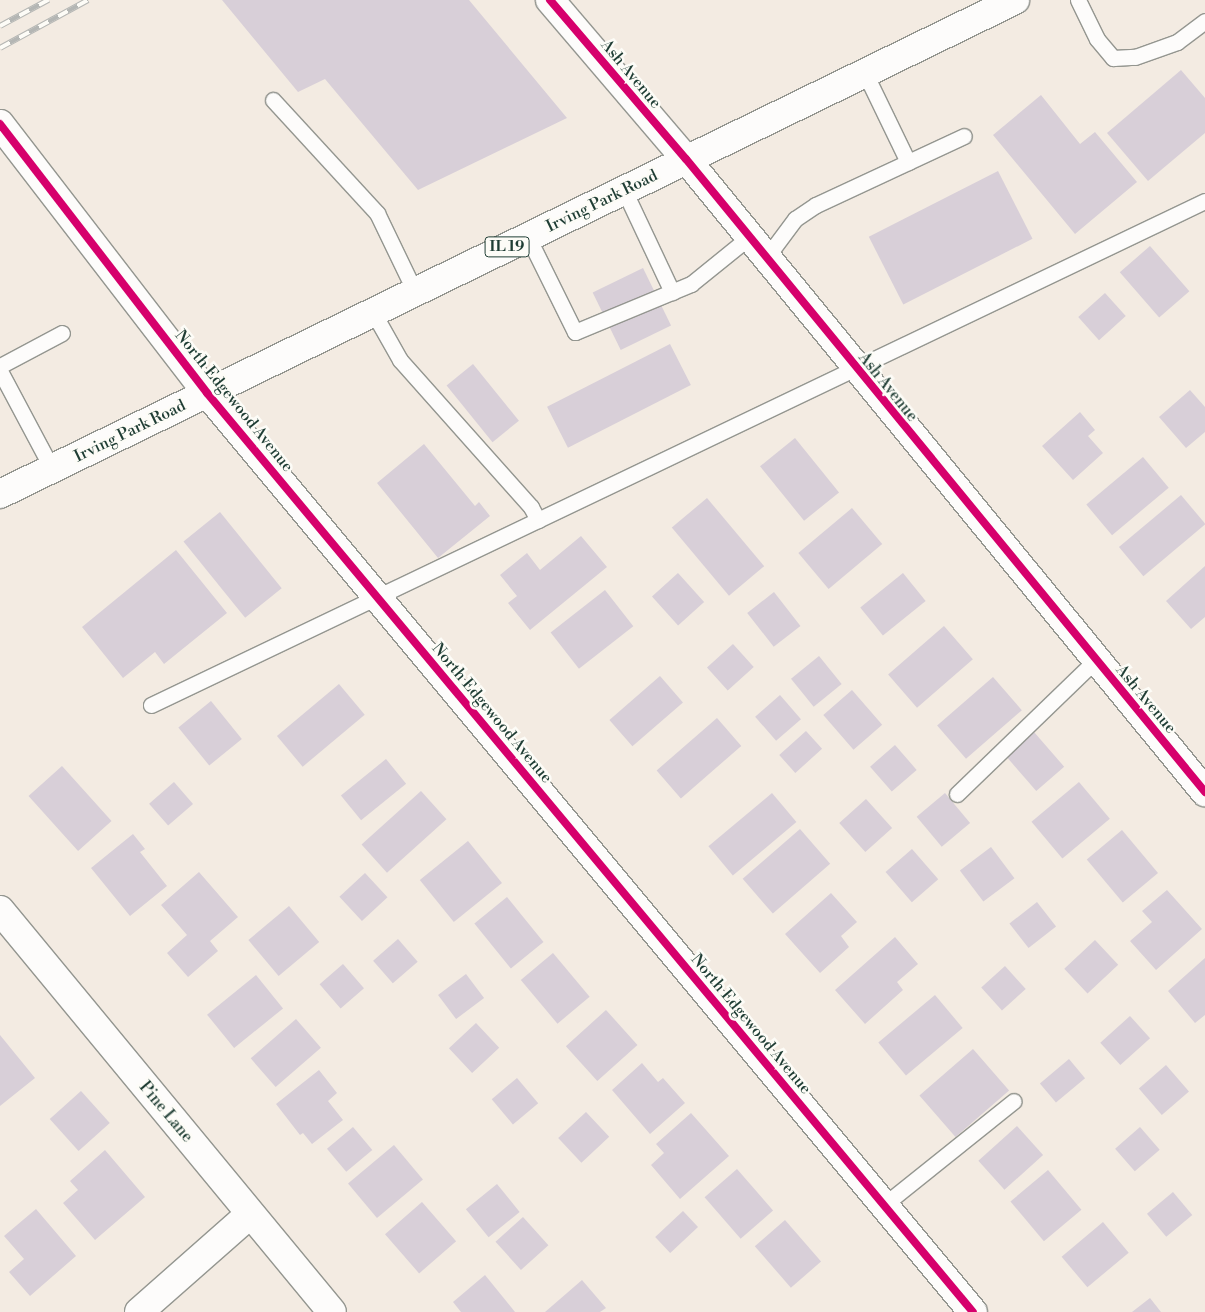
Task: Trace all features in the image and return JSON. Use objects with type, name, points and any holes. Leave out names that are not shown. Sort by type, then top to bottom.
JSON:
[{"type":"street","name":"Ash Avenue","points":[[550,0],[686,160],[855,369],[1205,792]]},
{"type":"street","name":"Irving Park Road","points":[[0,494],[1015,0]]},
{"type":"street","name":"North Edgewood Avenue","points":[[0,124],[207,393],[973,1312]]},
{"type":"street","name":"Pine Lane","points":[[0,910],[332,1312]]},
{"type":"street","points":[[139,1312],[250,1214]]},
{"type":"lane","points":[[1078,0],[1097,39],[1112,58],[1135,57],[1177,42],[1205,21]]},
{"type":"lane","points":[[865,73],[908,162]]},
{"type":"lane","points":[[273,100],[377,213],[415,292]]},
{"type":"lane","points":[[766,258],[795,219],[816,205],[964,136]]},
{"type":"lane","points":[[624,190],[672,292]]},
{"type":"lane","points":[[151,705],[1205,201]]},
{"type":"lane","points":[[528,236],[575,332],[691,284],[749,237]]},
{"type":"lane","points":[[373,312],[400,360],[531,506],[538,520]]},
{"type":"lane","points":[[0,366],[62,333]]},
{"type":"lane","points":[[0,371],[52,469]]},
{"type":"lane","points":[[957,794],[1096,660]]},
{"type":"lane","points":[[884,1205],[1014,1101]]},
{"type":"building","points":[[222,0],[469,0],[567,118],[418,190],[325,79],[298,92]]},
{"type":"building","points":[[1181,70],[1205,98],[1205,133],[1148,181],[1107,133]]},
{"type":"building","points":[[1041,95],[1080,144],[1095,132],[1137,182],[1075,234],[993,135]]},
{"type":"building","points":[[998,171],[1033,239],[903,305],[869,237]]},
{"type":"building","points":[[1150,246],[1189,291],[1159,318],[1120,272]]},
{"type":"building","points":[[643,268],[671,326],[621,350],[593,293]]},
{"type":"building","points":[[1105,293],[1126,316],[1099,340],[1078,317]]},
{"type":"building","points":[[670,344],[691,385],[568,448],[547,407]]},
{"type":"building","points":[[473,364],[519,421],[493,442],[447,385]]},
{"type":"building","points":[[1190,390],[1205,407],[1205,432],[1186,448],[1159,417]]},
{"type":"building","points":[[1080,412],[1095,430],[1088,436],[1103,453],[1073,480],[1042,446]]},
{"type":"building","points":[[795,438],[839,492],[804,521],[760,466]]},
{"type":"building","points":[[424,444],[475,506],[479,502],[490,516],[438,558],[377,483]]},
{"type":"building","points":[[1143,457],[1169,488],[1112,535],[1086,505]]},
{"type":"building","points":[[1181,495],[1205,524],[1143,576],[1119,547]]},
{"type":"building","points":[[707,498],[764,566],[729,596],[672,528]]},
{"type":"building","points":[[852,508],[882,544],[829,589],[798,553]]},
{"type":"building","points":[[220,512],[282,588],[245,618],[183,542]]},
{"type":"building","points":[[581,536],[607,567],[530,630],[508,603],[517,596],[500,575],[527,553],[540,570]]},
{"type":"building","points":[[176,550],[227,613],[164,664],[155,652],[123,678],[82,627]]},
{"type":"building","points":[[1205,566],[1205,617],[1191,629],[1166,601]]},
{"type":"building","points":[[678,573],[704,602],[678,625],[652,596]]},
{"type":"building","points":[[903,573],[926,601],[883,636],[860,608]]},
{"type":"building","points":[[605,590],[633,626],[579,669],[551,632]]},
{"type":"building","points":[[774,592],[800,626],[774,647],[747,613]]},
{"type":"building","points":[[944,626],[973,659],[917,708],[888,675]]},
{"type":"building","points":[[733,644],[754,667],[728,690],[707,667]]},
{"type":"building","points":[[819,656],[842,684],[814,707],[791,679]]},
{"type":"building","points":[[660,676],[683,702],[632,746],[609,720]]},
{"type":"building","points":[[993,677],[1022,710],[966,759],[937,726]]},
{"type":"building","points":[[339,684],[365,715],[303,767],[277,736]]},
{"type":"building","points":[[852,690],[882,725],[853,750],[823,715]]},
{"type":"building","points":[[780,695],[801,719],[776,741],[755,717]]},
{"type":"building","points":[[211,701],[242,739],[209,766],[178,727]]},
{"type":"building","points":[[717,718],[741,746],[681,798],[657,770]]},
{"type":"building","points":[[806,731],[822,749],[795,773],[779,755]]},
{"type":"building","points":[[1034,732],[1064,767],[1036,791],[1006,756]]},
{"type":"building","points":[[895,745],[917,770],[892,792],[870,767]]},
{"type":"building","points":[[386,759],[406,784],[361,820],[341,796]]},
{"type":"building","points":[[62,766],[112,821],[78,851],[29,796]]},
{"type":"building","points":[[174,782],[193,804],[168,826],[149,804]]},
{"type":"building","points":[[1079,782],[1110,819],[1062,859],[1032,822]]},
{"type":"building","points":[[421,791],[446,819],[387,873],[362,845]]},
{"type":"building","points":[[772,793],[796,822],[733,875],[708,846]]},
{"type":"building","points":[[945,793],[970,823],[942,847],[917,817]]},
{"type":"building","points":[[866,799],[892,828],[865,852],[839,823]]},
{"type":"building","points":[[800,829],[830,864],[773,914],[743,879]]},
{"type":"building","points":[[1122,830],[1158,873],[1123,902],[1087,860]]},
{"type":"building","points":[[133,834],[145,849],[140,852],[167,886],[130,916],[91,868]]},
{"type":"building","points":[[468,841],[502,883],[454,922],[420,880]]},
{"type":"building","points":[[991,847],[1014,878],[983,902],[960,870]]},
{"type":"building","points":[[912,849],[938,879],[912,902],[886,872]]},
{"type":"building","points":[[199,872],[238,917],[210,941],[218,951],[188,977],[167,953],[187,935],[161,905]]},
{"type":"building","points":[[365,873],[388,897],[362,921],[339,897]]},
{"type":"building","points":[[1167,890],[1202,929],[1156,970],[1130,941],[1152,922],[1142,911]]},
{"type":"building","points":[[831,893],[857,922],[841,936],[849,947],[820,973],[785,934]]},
{"type":"building","points":[[507,897],[544,942],[511,969],[474,923]]},
{"type":"building","points":[[1037,902],[1056,926],[1029,948],[1009,924]]},
{"type":"building","points":[[289,906],[319,942],[279,976],[248,940]]},
{"type":"building","points":[[895,937],[918,964],[897,982],[903,990],[865,1024],[835,990]]},
{"type":"building","points":[[398,939],[418,962],[393,983],[373,961]]},
{"type":"building","points":[[1095,940],[1118,965],[1087,994],[1064,969]]},
{"type":"building","points":[[553,953],[590,997],[557,1024],[521,980]]},
{"type":"building","points":[[1205,958],[1205,1015],[1195,1023],[1168,991]]},
{"type":"building","points":[[343,964],[364,988],[341,1008],[320,984]]},
{"type":"building","points":[[1005,966],[1026,989],[1002,1010],[981,987]]},
{"type":"building","points":[[466,974],[484,998],[456,1019],[438,995]]},
{"type":"building","points":[[256,975],[283,1008],[234,1048],[207,1015]]},
{"type":"building","points":[[935,995],[963,1028],[906,1076],[878,1043]]},
{"type":"building","points":[[606,1010],[637,1045],[597,1081],[566,1046]]},
{"type":"building","points":[[1130,1016],[1150,1038],[1120,1065],[1100,1043]]},
{"type":"building","points":[[296,1019],[321,1048],[276,1087],[251,1058]]},
{"type":"building","points":[[476,1023],[499,1048],[472,1073],[449,1048]]},
{"type":"building","points":[[0,1035],[35,1078],[0,1106]]},
{"type":"building","points":[[973,1049],[1009,1091],[955,1137],[919,1096]]},
{"type":"building","points":[[1069,1059],[1085,1078],[1056,1103],[1040,1083]]},
{"type":"building","points":[[642,1063],[658,1082],[663,1078],[685,1103],[650,1134],[612,1090]]},
{"type":"building","points":[[1166,1065],[1189,1091],[1162,1115],[1139,1089]]},
{"type":"building","points":[[319,1070],[337,1093],[328,1101],[343,1120],[312,1144],[303,1133],[300,1135],[276,1104]]},
{"type":"building","points":[[517,1078],[538,1103],[513,1124],[492,1099]]},
{"type":"building","points":[[81,1091],[110,1123],[79,1151],[50,1119]]},
{"type":"building","points":[[586,1112],[609,1137],[581,1163],[558,1138]]},
{"type":"building","points":[[691,1113],[729,1156],[680,1199],[651,1165],[664,1153],[656,1144]]},
{"type":"building","points":[[1017,1126],[1043,1155],[1004,1190],[978,1161]]},
{"type":"building","points":[[353,1127],[372,1150],[346,1172],[327,1149]]},
{"type":"building","points":[[1140,1127],[1160,1150],[1135,1171],[1115,1149]]},
{"type":"building","points":[[394,1145],[423,1179],[377,1218],[348,1184]]},
{"type":"building","points":[[105,1150],[145,1197],[95,1240],[63,1203],[78,1190],[70,1181]]},
{"type":"building","points":[[737,1169],[773,1211],[741,1239],[705,1197]]},
{"type":"building","points":[[1048,1170],[1081,1210],[1044,1241],[1010,1201]]},
{"type":"building","points":[[497,1184],[520,1212],[489,1237],[466,1209]]},
{"type":"building","points":[[1173,1192],[1192,1215],[1166,1237],[1147,1214]]},
{"type":"building","points":[[422,1202],[456,1241],[419,1273],[385,1234]]},
{"type":"building","points":[[36,1209],[76,1256],[30,1296],[9,1272],[24,1259],[4,1236]]},
{"type":"building","points":[[683,1211],[698,1227],[670,1253],[655,1237]]},
{"type":"building","points":[[523,1217],[548,1245],[521,1270],[496,1242]]},
{"type":"building","points":[[785,1220],[821,1262],[791,1288],[755,1246]]},
{"type":"building","points":[[1103,1222],[1129,1253],[1087,1287],[1062,1257]]},
{"type":"building","points":[[485,1275],[515,1312],[461,1312],[453,1302]]},
{"type":"building","points":[[582,1280],[606,1308],[600,1312],[545,1312]]},
{"type":"building","points":[[1150,1298],[1161,1312],[1132,1312]]},
{"type":"railway","points":[[0,26],[48,0]]},
{"type":"railway","points":[[0,48],[88,0]]},
{"type":"cycle path","points":[[550,0],[686,159],[1205,792]]},
{"type":"cycle path","points":[[0,124],[207,393],[973,1312]]}]
